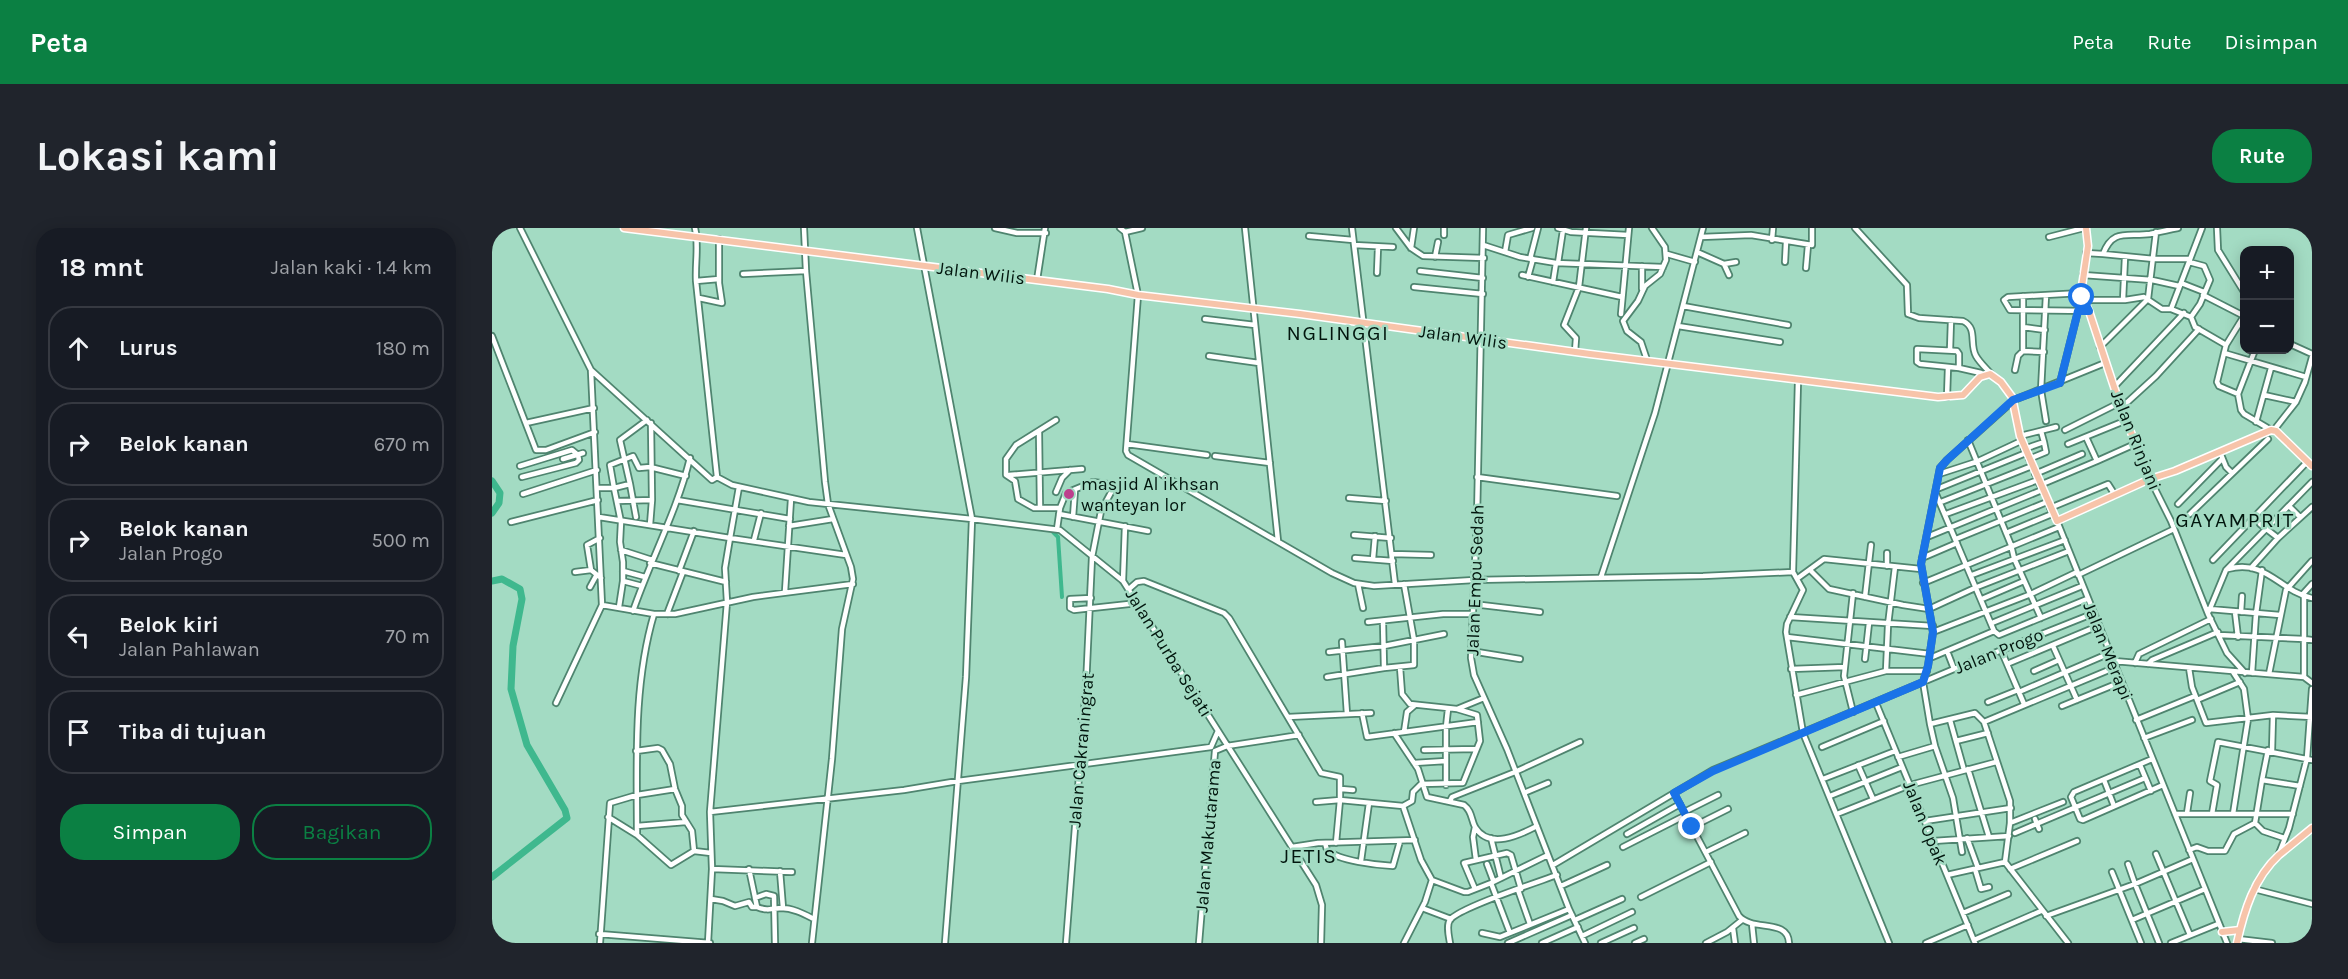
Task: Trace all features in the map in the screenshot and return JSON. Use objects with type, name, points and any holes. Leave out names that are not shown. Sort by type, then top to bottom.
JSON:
[{"type":"main road","name":"Jalan Wilis","points":[[624,228],[1094,287],[1138,295],[1798,381],[1947,398]]},
{"type":"main road","points":[[2082,297],[2087,228]]},
{"type":"main road","name":"Jalan Rinjani","points":[[2082,297],[2089,311],[2120,406],[2150,479]]},
{"type":"main road","points":[[1947,398],[1966,394],[1981,375],[1992,375]]},
{"type":"main road","name":"Jalan Merapi","points":[[1992,375],[2006,388],[2013,400],[2020,438],[2058,524]]},
{"type":"main road","points":[[2058,524],[2150,479],[2221,455],[2273,430],[2310,464]]},
{"type":"main road","points":[[2237,941],[2246,908],[2254,890],[2278,856],[2312,828]]},
{"type":"main road","points":[[2222,932],[2240,930]]},
{"type":"street","points":[[520,228],[591,370],[715,478],[739,487],[791,499],[1057,529],[1059,511],[1066,493],[1093,482],[1115,486],[1124,484]]},
{"type":"street","points":[[695,228],[697,238],[696,281],[715,478]]},
{"type":"street","points":[[804,228],[828,504],[853,574],[842,628],[828,800],[812,943]]},
{"type":"street","points":[[917,228],[972,519],[973,538],[966,677],[945,943]]},
{"type":"street","points":[[995,228],[1017,233],[1046,231],[1037,280]]},
{"type":"street","points":[[1120,228],[1125,232],[1138,295],[1126,451],[1132,459],[1332,573],[1359,584],[1404,584],[1601,577],[1796,575],[1810,570],[1824,559],[1920,569]]},
{"type":"street","points":[[1125,232],[1142,228]]},
{"type":"street","points":[[1245,228],[1278,541]]},
{"type":"street","points":[[1352,228],[1395,584]]},
{"type":"street","points":[[1396,228],[1411,248],[1420,255],[1484,258]]},
{"type":"street","points":[[1411,248],[1414,228]]},
{"type":"street","points":[[1443,235],[1444,228]]},
{"type":"street","name":"Jalan Empu Sedah","points":[[1483,228],[1482,339],[1471,651],[1474,675],[1585,943]]},
{"type":"street","points":[[1505,252],[1508,235],[1532,228]]},
{"type":"street","points":[[1528,277],[1538,228]]},
{"type":"street","points":[[1620,314],[1629,228]]},
{"type":"street","points":[[1652,228],[1667,254],[1695,262]]},
{"type":"street","points":[[1601,577],[1655,413],[1703,228]]},
{"type":"street","points":[[1770,239],[1773,228]]},
{"type":"street","points":[[1701,237],[1751,235],[1808,245],[1812,244],[1812,228]]},
{"type":"street","points":[[1855,228],[1907,285],[1908,314],[1919,318],[1963,321],[1971,325],[1973,350],[1992,375]]},
{"type":"street","points":[[2049,237],[2087,228]]},
{"type":"street","points":[[2103,254],[2115,236],[2178,228]]},
{"type":"street","points":[[2171,309],[2202,228]]},
{"type":"street","points":[[2217,228],[2218,250],[2240,286]]},
{"type":"street","points":[[1553,282],[1561,229],[1628,235]]},
{"type":"street","points":[[1575,352],[1576,338],[1564,325],[1579,287],[1585,230]]},
{"type":"street","points":[[2100,347],[2148,299],[2159,230]]},
{"type":"street","points":[[1309,236],[1393,247]]},
{"type":"street","points":[[699,297],[722,303],[718,239]]},
{"type":"street","points":[[1434,257],[1438,242]]},
{"type":"street","points":[[1785,262],[1786,242]]},
{"type":"street","points":[[1483,245],[1531,259],[1557,263],[1663,267]]},
{"type":"street","points":[[1806,268],[1808,245]]},
{"type":"street","points":[[1377,273],[1378,246]]},
{"type":"street","points":[[1697,252],[1724,264],[1736,261]]},
{"type":"street","points":[[2086,253],[2189,261],[2206,269],[2210,280],[2200,304],[2191,317]]},
{"type":"street","points":[[1647,360],[1643,345],[1627,331],[1623,321],[1647,284],[1660,274],[1667,254]]},
{"type":"street","points":[[2123,300],[2126,257]]},
{"type":"street","points":[[1724,264],[1729,275]]},
{"type":"street","points":[[1642,266],[1643,291]]},
{"type":"street","points":[[743,274],[806,271]]},
{"type":"street","points":[[1420,271],[1483,278]]},
{"type":"street","points":[[1522,275],[1622,297]]},
{"type":"street","points":[[2083,275],[2180,284],[2240,314]]},
{"type":"street","points":[[696,281],[719,279]]},
{"type":"street","points":[[1414,287],[1483,294]]},
{"type":"street","points":[[2046,295],[2041,390],[2046,421]]},
{"type":"street","points":[[2089,311],[2010,310],[2004,299],[2046,295],[2123,300],[2138,296],[2148,299],[2162,309],[2184,313],[2191,317],[2195,327],[2226,345]]},
{"type":"street","points":[[2015,370],[2018,356],[2023,351],[2023,296]]},
{"type":"street","points":[[1683,306],[1788,326]]},
{"type":"street","points":[[2060,383],[2078,311]]},
{"type":"street","points":[[2114,387],[2184,313]]},
{"type":"street","points":[[1205,319],[1255,325]]},
{"type":"street","points":[[1950,350],[1951,320]]},
{"type":"street","points":[[2238,394],[2219,386],[2217,382],[2226,345],[2240,322]]},
{"type":"street","points":[[1678,326],[1780,342]]},
{"type":"street","points":[[2023,327],[2045,330]]},
{"type":"street","points":[[2066,430],[2120,406],[2156,376],[2199,329]]},
{"type":"street","points":[[492,336],[536,450],[546,450],[595,432]]},
{"type":"street","points":[[2254,354],[2238,394],[2241,410],[2256,422],[2273,430],[2296,402],[2312,355],[2294,346]]},
{"type":"street","points":[[1959,368],[1959,353],[1950,350],[1917,349],[1917,362],[1920,364],[1959,368],[1981,375],[1982,363]]},
{"type":"street","points":[[2023,351],[2043,352]]},
{"type":"street","points":[[2224,353],[2306,377]]},
{"type":"street","points":[[1209,357],[1259,363]]},
{"type":"street","points":[[1962,852],[1956,815],[1935,746],[1923,682],[1930,656],[1933,629],[1920,569],[1939,474],[1947,460],[2013,400],[2060,383],[2105,361]]},
{"type":"street","points":[[1947,398],[1948,367]]},
{"type":"street","points":[[2256,422],[2271,368]]},
{"type":"street","points":[[556,703],[602,605],[591,370]]},
{"type":"street","points":[[1798,381],[1796,575],[1802,593],[1787,624],[1791,669],[1803,733],[1889,943]]},
{"type":"street","points":[[2264,395],[2296,402]]},
{"type":"street","points":[[526,423],[594,408]]},
{"type":"street","points":[[1006,475],[1006,459],[1012,449],[1023,439],[1039,432],[1056,420]]},
{"type":"street","points":[[2068,444],[2127,420]]},
{"type":"street","points":[[636,517],[620,440],[649,422]]},
{"type":"street","points":[[649,422],[652,500],[650,525]]},
{"type":"street","points":[[1939,474],[1976,462],[2020,438],[2056,427]]},
{"type":"street","points":[[1936,491],[1980,471],[2046,452],[2041,431]]},
{"type":"street","points":[[1039,432],[1040,508]]},
{"type":"street","points":[[2086,437],[2097,461]]},
{"type":"street","points":[[2190,514],[2268,439]]},
{"type":"street","points":[[1968,440],[2011,545],[2014,558],[2041,618]]},
{"type":"street","points":[[1941,502],[1987,484],[2028,457],[2044,442]]},
{"type":"street","points":[[1126,444],[1207,455]]},
{"type":"street","points":[[1946,514],[2097,461],[2135,444]]},
{"type":"street","points":[[546,450],[549,456]]},
{"type":"street","points":[[520,466],[572,450],[580,454]]},
{"type":"street","points":[[563,459],[580,454]]},
{"type":"street","points":[[522,477],[576,463],[579,461],[580,454]]},
{"type":"street","points":[[1927,537],[1996,508],[2082,454]]},
{"type":"street","points":[[2178,504],[2221,455],[2232,473]]},
{"type":"street","points":[[621,608],[623,571],[621,522],[609,466],[633,456],[638,468],[650,467],[686,476]]},
{"type":"street","points":[[1215,456],[1270,463]]},
{"type":"street","points":[[633,611],[686,476],[690,458]]},
{"type":"street","points":[[2213,560],[2310,464]]},
{"type":"street","points":[[523,494],[597,470]]},
{"type":"street","points":[[1056,492],[1062,478],[1070,470]]},
{"type":"street","points":[[1006,475],[1082,470]]},
{"type":"street","points":[[1006,475],[1015,481],[1018,499],[1029,507],[1059,511],[1073,517],[1148,531]]},
{"type":"street","points":[[1477,477],[1617,496]]},
{"type":"street","name":"Jalan Rinjani","points":[[2150,479],[2174,529],[2218,634],[2228,653],[2245,673]]},
{"type":"street","points":[[2209,614],[2226,570],[2263,526],[2289,506],[2312,482]]},
{"type":"street","points":[[598,488],[614,488],[630,484]]},
{"type":"street","points":[[2006,533],[2050,508],[2108,484],[2115,495]]},
{"type":"street","name":"Jalan Cakraningrat","points":[[1066,943],[1091,607],[1092,557],[1098,522],[1104,504],[1115,486]]},
{"type":"street","points":[[599,934],[709,943],[712,869],[710,812],[727,602],[725,568],[739,487]]},
{"type":"street","points":[[1073,517],[1075,490]]},
{"type":"street","points":[[1936,491],[1994,631],[1999,635],[2087,599]]},
{"type":"street","points":[[1349,498],[1386,501]]},
{"type":"street","points":[[785,592],[791,499]]},
{"type":"street","points":[[511,522],[598,500]]},
{"type":"street","points":[[617,501],[652,500]]},
{"type":"street","points":[[677,500],[790,519]]},
{"type":"street","points":[[2289,506],[2300,518]]},
{"type":"street","points":[[2251,567],[2312,507]]},
{"type":"street","points":[[1922,558],[2001,521],[2050,508]]},
{"type":"street","points":[[620,512],[635,511]]},
{"type":"street","points":[[754,540],[761,513]]},
{"type":"street","points":[[599,517],[846,555]]},
{"type":"street","points":[[789,526],[833,519]]},
{"type":"street","points":[[1923,584],[2058,524]]},
{"type":"street","name":"Jalan Merapi","points":[[2058,524],[2092,614],[2114,661],[2227,943]]},
{"type":"street","points":[[1123,580],[1125,526]]},
{"type":"street","points":[[2263,526],[2278,538]]},
{"type":"street","name":"Jalan Purba Sejati","points":[[1057,529],[1123,580],[1138,603],[1316,885],[1322,904],[1321,943]]},
{"type":"street","points":[[1790,617],[1933,629],[2031,594],[2174,529]]},
{"type":"street","points":[[667,615],[694,531]]},
{"type":"street","points":[[1354,535],[1391,538]]},
{"type":"street","points":[[1372,559],[1375,536]]},
{"type":"street","points":[[599,577],[591,570],[587,545],[600,538]]},
{"type":"street","points":[[1972,575],[2065,540]]},
{"type":"street","points":[[1865,597],[1871,545]]},
{"type":"street","points":[[621,550],[681,572],[726,582]]},
{"type":"street","points":[[1810,570],[1829,589],[1929,609],[1977,587],[2069,551]]},
{"type":"street","points":[[1887,553],[1887,566]]},
{"type":"street","points":[[1392,554],[1431,555]]},
{"type":"street","points":[[1355,558],[1393,561]]},
{"type":"street","points":[[2269,674],[2280,615],[2288,587],[2312,561]]},
{"type":"street","points":[[1886,672],[1888,625],[1895,567]]},
{"type":"street","points":[[2226,570],[2251,567],[2262,570],[2303,596],[2312,598]]},
{"type":"street","points":[[575,572],[591,570]]},
{"type":"street","points":[[2252,673],[2262,570]]},
{"type":"street","points":[[623,571],[645,577]]},
{"type":"street","points":[[590,587],[599,577]]},
{"type":"street","points":[[1129,589],[1137,582],[1144,580],[1224,613],[1321,773],[1340,777],[1336,843]]},
{"type":"street","points":[[622,581],[642,586]]},
{"type":"street","points":[[1982,598],[2024,581]]},
{"type":"street","points":[[602,605],[667,615],[785,592],[852,584]]},
{"type":"street","points":[[1359,584],[1363,608]]},
{"type":"street","points":[[1327,677],[1415,664],[1414,640],[1404,584]]},
{"type":"street","points":[[2114,661],[2309,679],[2304,639],[2303,596],[2312,584]]},
{"type":"street","points":[[1992,623],[2082,586]]},
{"type":"street","points":[[1853,593],[1844,682],[1853,712]]},
{"type":"street","points":[[2238,637],[2238,612],[2242,596]]},
{"type":"street","points":[[1091,598],[1071,599],[1069,601],[1072,610],[1138,603]]},
{"type":"street","points":[[1473,604],[1540,612]]},
{"type":"street","points":[[2135,663],[2139,654],[2209,614],[2238,612],[2280,615]]},
{"type":"street","points":[[637,835],[636,751],[646,641],[654,614]]},
{"type":"street","points":[[1368,622],[1443,614],[1473,614]]},
{"type":"street","name":"Jalan Progo","points":[[1553,865],[1713,771],[1953,669],[2092,614]]},
{"type":"street","points":[[1383,621],[1384,668]]},
{"type":"street","points":[[1865,658],[1869,623]]},
{"type":"street","points":[[2007,664],[2098,626]]},
{"type":"street","points":[[1787,637],[1930,656],[1994,631]]},
{"type":"street","points":[[1329,652],[1384,646],[1444,634]]},
{"type":"street","points":[[2148,664],[2152,660],[2218,634],[2312,640]]},
{"type":"street","points":[[1342,642],[1347,714]]},
{"type":"street","points":[[2053,646],[2077,700]]},
{"type":"street","points":[[2001,650],[2024,704]]},
{"type":"street","points":[[1471,651],[1520,659]]},
{"type":"street","points":[[1947,651],[1953,669]]},
{"type":"street","points":[[1988,702],[2110,653]]},
{"type":"street","points":[[2034,671],[2059,660]]},
{"type":"street","points":[[1316,802],[1340,800],[1403,806],[1412,801],[1413,792],[1421,784],[1463,783],[1480,741],[1478,718],[1475,714],[1456,709],[1415,705],[1403,697],[1400,667]]},
{"type":"street","points":[[1791,669],[1845,667]]},
{"type":"street","points":[[1983,722],[2116,667]]},
{"type":"street","points":[[2189,668],[2196,698],[2207,724],[2273,716],[2310,716]]},
{"type":"street","points":[[1796,695],[1886,672],[1927,671]]},
{"type":"street","points":[[2233,672],[2244,689],[2248,719],[2233,814]]},
{"type":"street","points":[[2062,706],[2121,682]]},
{"type":"street","points":[[2136,720],[2240,682]]},
{"type":"street","points":[[2278,856],[2310,759],[2312,689]]},
{"type":"street","points":[[1456,709],[1484,698]]},
{"type":"street","name":"Jalan Opak","points":[[1876,703],[1975,942]]},
{"type":"street","points":[[1404,732],[1407,712],[1415,705]]},
{"type":"street","points":[[1446,785],[1448,709]]},
{"type":"street","points":[[1362,713],[1367,737],[1478,722]]},
{"type":"street","points":[[1288,717],[1371,713]]},
{"type":"street","points":[[1930,724],[1975,713],[1983,722],[2011,808],[2005,862],[2068,943]]},
{"type":"street","points":[[2273,716],[2270,751],[2262,780],[2255,823],[2263,831],[2284,838]]},
{"type":"street","points":[[1950,720],[1989,837]]},
{"type":"street","points":[[2144,738],[2193,720]]},
{"type":"street","points":[[1822,747],[1884,722]]},
{"type":"street","name":"Jalan Makutarama","points":[[1199,943],[1213,749],[1218,731]]},
{"type":"street","points":[[1394,733],[1421,775],[1421,784],[1427,797],[1450,801],[1468,808],[1475,827],[1473,839],[1476,860]]},
{"type":"street","points":[[1956,741],[1988,733]]},
{"type":"street","points":[[710,812],[828,800],[1213,749],[1299,735]]},
{"type":"street","points":[[1450,801],[1452,796],[1515,772],[1580,742]]},
{"type":"street","points":[[2212,814],[2217,785],[2210,781],[2217,743],[2310,759]]},
{"type":"street","points":[[1898,757],[1935,746]]},
{"type":"street","points":[[636,751],[651,748],[662,750],[670,764],[675,789],[686,822],[692,831],[694,851]]},
{"type":"street","points":[[1424,750],[1476,749]]},
{"type":"street","points":[[1823,779],[1895,751]]},
{"type":"street","points":[[2152,759],[2072,794],[2080,819],[2083,820],[2163,785]]},
{"type":"street","points":[[1414,763],[1446,761]]},
{"type":"street","points":[[1837,814],[1910,785],[1996,762]]},
{"type":"street","points":[[1858,765],[1873,799]]},
{"type":"street","points":[[2140,765],[2151,791]]},
{"type":"street","points":[[1830,796],[1902,767]]},
{"type":"street","points":[[2015,833],[2145,778]]},
{"type":"street","points":[[2104,780],[2114,806]]},
{"type":"street","points":[[2262,780],[2300,786]]},
{"type":"street","points":[[1524,793],[1548,783]]},
{"type":"street","points":[[600,943],[610,803],[637,795],[675,789]]},
{"type":"street","points":[[1341,789],[1353,790]]},
{"type":"street","points":[[2187,813],[2190,792]]},
{"type":"street","points":[[1674,793],[1742,920],[1784,930],[1788,934],[1789,943]]},
{"type":"street","points":[[1623,847],[1718,795]]},
{"type":"street","points":[[2010,823],[2063,802]]},
{"type":"street","points":[[1361,861],[1370,803]]},
{"type":"street","points":[[1627,834],[1680,804]]},
{"type":"street","points":[[1403,806],[1424,867],[1432,880],[1466,892],[1548,855]]},
{"type":"street","points":[[1925,821],[2011,808]]},
{"type":"street","points":[[1692,827],[1728,809]]},
{"type":"street","points":[[2175,814],[2293,814]]},
{"type":"street","points":[[608,817],[637,835],[672,866],[694,851],[711,853]]},
{"type":"street","points":[[637,826],[686,822]]},
{"type":"street","points":[[2189,850],[2197,847],[2208,851],[2224,851],[2234,834],[2255,823]]},
{"type":"street","points":[[1475,827],[1491,838],[1498,839],[1516,837],[1537,826]]},
{"type":"street","points":[[1706,852],[1745,833]]},
{"type":"street","points":[[1933,841],[2009,836]]},
{"type":"street","points":[[1491,838],[1501,878]]},
{"type":"street","points":[[1967,838],[1981,889],[1989,890],[1992,901]]},
{"type":"street","points":[[1292,847],[1325,843],[1415,840]]},
{"type":"street","points":[[1325,843],[1329,853],[1393,866],[1400,841]]},
{"type":"street","points":[[2010,869],[2077,841]]},
{"type":"street","points":[[1475,889],[1464,863],[1510,854],[1530,924]]},
{"type":"street","points":[[2156,854],[2190,935]]},
{"type":"street","points":[[2046,916],[2164,873],[2193,859]]},
{"type":"street","points":[[1641,897],[1711,862]]},
{"type":"street","points":[[1947,875],[2005,862]]},
{"type":"street","points":[[1487,864],[1510,933]]},
{"type":"street","points":[[2128,864],[2159,943]]},
{"type":"street","points":[[1562,886],[1607,865]]},
{"type":"street","points":[[712,869],[792,872]]},
{"type":"street","points":[[748,869],[757,907]]},
{"type":"street","points":[[780,872],[783,908]]},
{"type":"street","points":[[2112,872],[2141,943]]},
{"type":"street","points":[[1450,943],[1448,924],[1451,919],[1469,909],[1557,875]]},
{"type":"street","points":[[1404,943],[1422,908],[1432,880]]},
{"type":"street","points":[[2132,920],[2205,889]]},
{"type":"street","points":[[2254,890],[2312,904]]},
{"type":"street","points":[[755,898],[766,894],[773,895],[775,943]]},
{"type":"street","points":[[1963,913],[2008,894]]},
{"type":"street","points":[[711,899],[735,906],[749,902],[752,907],[763,910],[783,908],[814,919]]},
{"type":"street","points":[[1508,943],[1622,899]]},
{"type":"street","points":[[1422,908],[1451,919]]},
{"type":"street","points":[[1482,933],[1498,938],[1569,909]]},
{"type":"street","points":[[1975,942],[2041,911]]},
{"type":"street","points":[[1582,936],[1632,912]]},
{"type":"street","points":[[1706,943],[1733,928],[1742,920]]},
{"type":"street","points":[[1752,924],[1754,943]]},
{"type":"street","points":[[2171,943],[2218,924]]},
{"type":"street","points":[[1927,943],[1968,925]]},
{"type":"street","points":[[1542,943],[1578,927]]},
{"type":"street","points":[[1601,943],[1634,928]]},
{"type":"street","points":[[1733,928],[1735,943]]},
{"type":"street","points":[[1635,943],[1644,939]]},
{"type":"street","points":[[2237,941],[2271,943]]},
{"type":"waterway","points":[[492,481],[500,493],[499,503],[492,513]]},
{"type":"waterway","points":[[1053,532],[1058,537],[1062,597]]},
{"type":"waterway","points":[[492,581],[502,579],[520,589],[522,599],[513,646],[511,689],[527,745],[565,810],[567,818],[492,877]]},
{"type":"place","name":"masjid Al ikhsan wanteyan lor","points":[[1069,494]]},
{"type":"district","name":"NGLINGGI","points":[[1338,333]]},
{"type":"district","name":"GAYAMPRIT","points":[[2235,520]]},
{"type":"district","name":"JETIS","points":[[1309,856]]},
{"type":"route","points":[[1692,827],[1674,793],[1713,771],[1923,682],[1933,632],[1932,617],[1920,569],[1940,468],[2013,400],[2060,383],[2078,311],[2089,311],[2082,297]]}]
